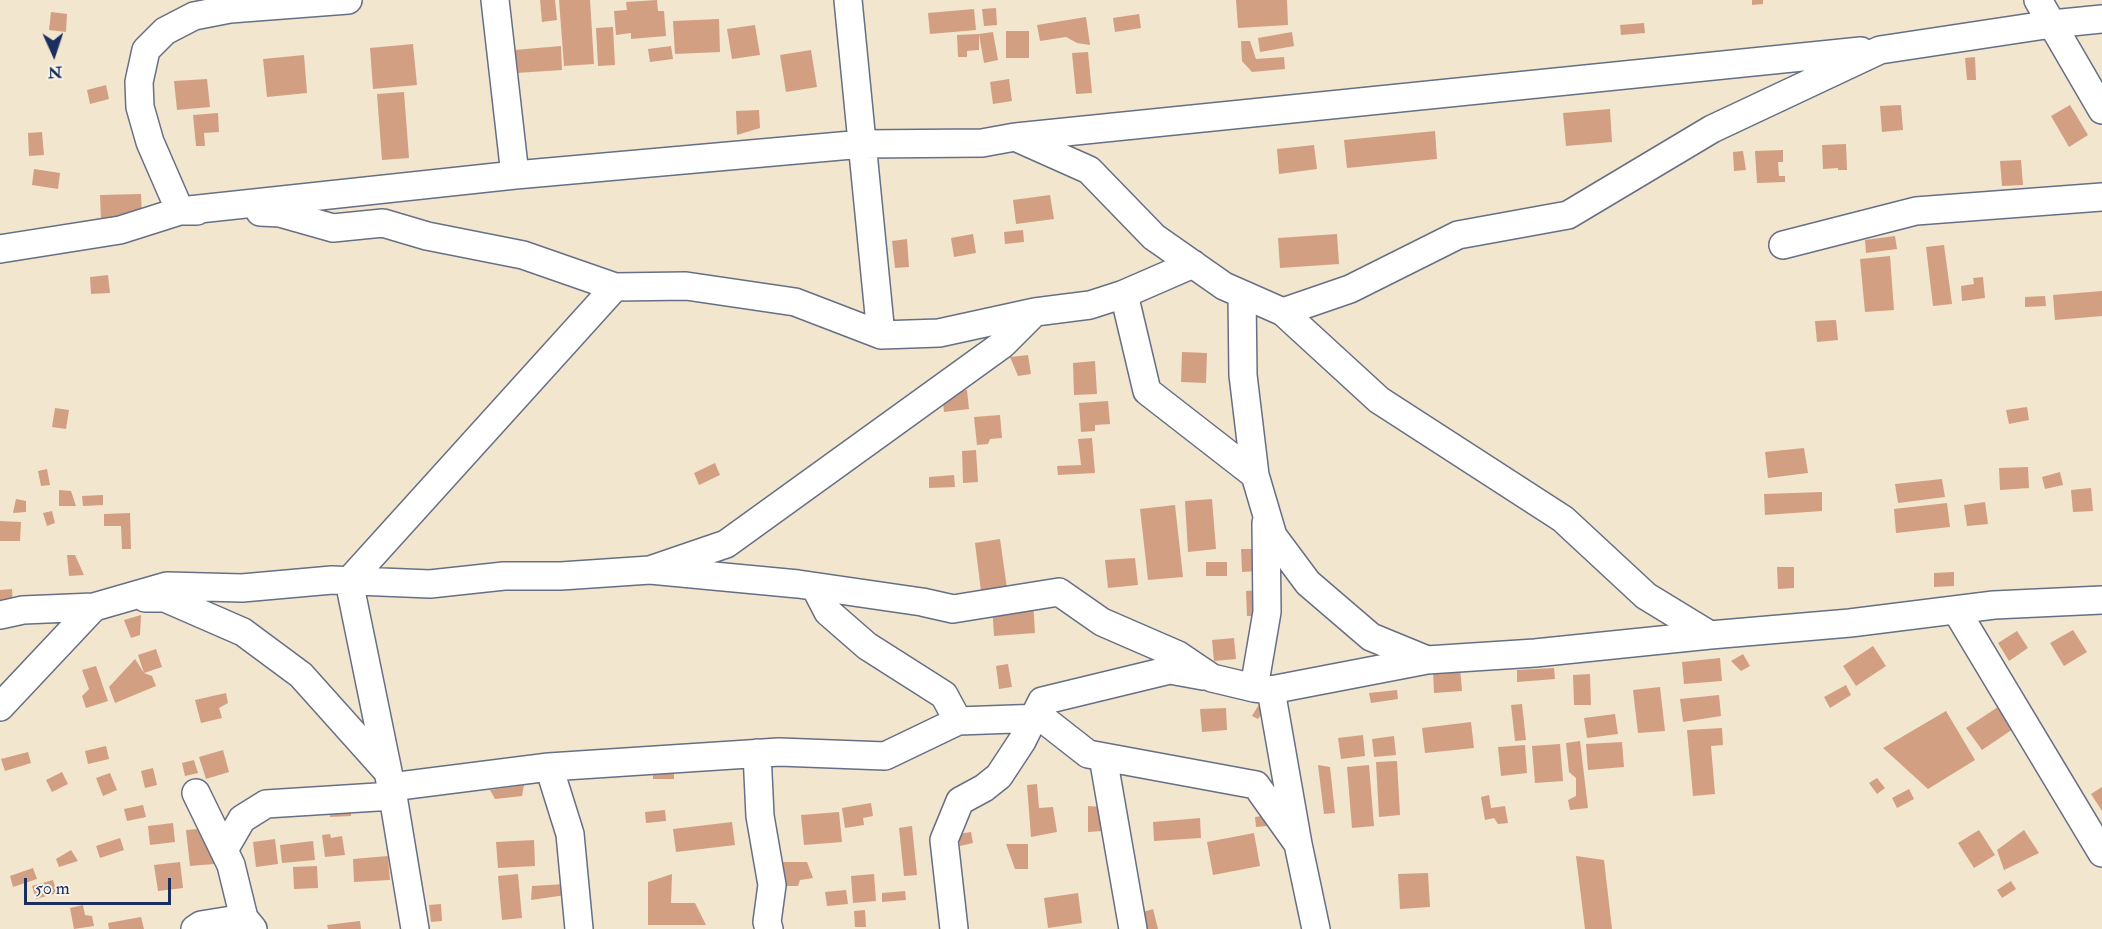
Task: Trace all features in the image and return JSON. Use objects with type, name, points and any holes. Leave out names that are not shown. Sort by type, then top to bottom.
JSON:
[{"type":"street","points":[[180,211],[150,141],[140,107],[139,82],[146,50],[165,31],[194,16],[230,9],[348,0]]},
{"type":"street","points":[[495,0],[515,175]]},
{"type":"street","points":[[848,0],[881,335]]},
{"type":"street","points":[[2038,0],[2102,111]]},
{"type":"street","points":[[0,249],[120,230],[180,211],[515,175],[863,144],[982,143],[1015,137],[1880,50],[2052,24],[2102,19]]},
{"type":"street","points":[[1283,312],[1350,289],[1458,235],[1568,215],[1712,129],[1880,50]]},
{"type":"street","points":[[1015,137],[1089,170],[1154,237],[1224,286],[1283,312],[1378,400],[1563,519],[1646,596],[1710,635]]},
{"type":"street","points":[[1784,245],[1916,210],[2102,197]]},
{"type":"street","points":[[180,211],[280,213],[333,228],[383,222],[427,236],[523,255],[615,286],[686,286],[795,302],[881,335],[939,333],[1035,312],[1090,306],[1124,294],[1192,264]]},
{"type":"street","points":[[349,581],[615,286]]},
{"type":"street","points":[[1124,294],[1147,391],[1249,470]]},
{"type":"street","points":[[1242,295],[1243,375],[1249,470],[1266,511],[1273,536],[1308,583],[1371,637],[1427,660]]},
{"type":"street","points":[[650,570],[726,544],[1003,344],[1035,312]]},
{"type":"street","points":[[1266,511],[1267,612],[1263,689],[1316,929]]},
{"type":"street","points":[[0,615],[23,610],[94,607],[168,586],[242,588],[332,580],[430,584],[504,576],[561,576],[650,570],[815,587],[922,602],[953,609],[1059,592],[1102,622],[1178,655],[1212,678]]},
{"type":"street","points":[[349,581],[391,785],[415,929]]},
{"type":"street","points":[[815,587],[828,612],[867,646],[944,695],[958,721]]},
{"type":"street","points":[[125,598],[165,598],[243,632],[301,675],[391,785]]},
{"type":"street","points":[[954,929],[944,840],[960,801],[984,788],[999,776],[1034,718],[1042,700],[1170,670],[1263,689],[1427,660],[1535,653],[1850,623],[1994,605],[2102,600]]},
{"type":"street","points":[[0,707],[94,607]]},
{"type":"street","points":[[1956,610],[2102,853]]},
{"type":"street","points":[[224,850],[242,819],[266,804],[391,785],[549,767],[779,752],[885,756],[958,721],[1042,717],[1088,754],[1256,785],[1298,844]]},
{"type":"street","points":[[757,753],[760,816],[772,885],[773,926]]},
{"type":"street","points":[[1103,757],[1133,929]]},
{"type":"street","points":[[549,767],[570,834],[579,929]]},
{"type":"street","points":[[195,929],[201,925],[247,925],[231,865],[196,793]]},
{"type":"building","points":[[540,0],[555,0],[557,20],[542,22]]},
{"type":"building","points":[[559,0],[590,0],[594,64],[564,66]]},
{"type":"building","points":[[657,0],[658,11],[664,11],[666,36],[631,39],[631,33],[616,35],[614,11],[627,10],[626,2]]},
{"type":"building","points":[[1236,0],[1287,0],[1288,25],[1238,28]]},
{"type":"building","points":[[1752,0],[1763,0],[1763,4],[1752,5]]},
{"type":"building","points":[[996,8],[997,25],[984,26],[982,9]]},
{"type":"building","points":[[974,9],[976,30],[930,34],[928,13]]},
{"type":"building","points":[[51,12],[67,14],[66,32],[49,30]]},
{"type":"building","points":[[1139,14],[1141,28],[1115,32],[1113,18]]},
{"type":"building","points":[[1086,17],[1090,45],[1077,43],[1066,37],[1040,41],[1037,25]]},
{"type":"building","points":[[719,19],[720,52],[675,54],[673,21]]},
{"type":"building","points":[[1644,23],[1645,33],[1621,35],[1620,25]]},
{"type":"building","points":[[755,25],[760,55],[732,59],[727,29]]},
{"type":"building","points":[[613,27],[615,65],[598,66],[596,28]]},
{"type":"building","points":[[1006,31],[1029,31],[1029,58],[1006,58]]},
{"type":"building","points":[[993,32],[998,60],[984,63],[979,34]]},
{"type":"building","points":[[1292,32],[1294,46],[1260,52],[1258,38]]},
{"type":"building","points":[[979,34],[979,50],[967,51],[967,57],[958,57],[957,35]]},
{"type":"building","points":[[1241,41],[1250,41],[1256,59],[1284,57],[1285,69],[1252,72],[1242,61]]},
{"type":"building","points":[[413,44],[417,85],[373,89],[370,48]]},
{"type":"building","points":[[561,46],[562,70],[516,73],[514,50]]},
{"type":"building","points":[[671,46],[673,59],[650,62],[648,49]]},
{"type":"building","points":[[811,50],[817,87],[786,92],[780,55]]},
{"type":"building","points":[[1088,52],[1092,93],[1076,94],[1072,53]]},
{"type":"building","points":[[304,55],[307,93],[267,97],[263,59]]},
{"type":"building","points":[[1975,57],[1976,80],[1967,80],[1965,58]]},
{"type":"building","points":[[207,79],[210,107],[177,110],[174,81]]},
{"type":"building","points":[[1009,79],[1012,101],[993,104],[990,82]]},
{"type":"building","points":[[106,85],[109,99],[90,104],[87,90]]},
{"type":"building","points":[[404,92],[409,158],[382,160],[377,94]]},
{"type":"building","points":[[1901,105],[1903,130],[1882,132],[1880,106]]},
{"type":"building","points":[[2070,105],[2088,135],[2069,147],[2051,116]]},
{"type":"building","points":[[1610,109],[1612,142],[1566,146],[1563,113]]},
{"type":"building","points":[[759,110],[760,128],[737,135],[736,111]]},
{"type":"building","points":[[218,113],[219,132],[204,133],[205,146],[196,146],[193,115]]},
{"type":"building","points":[[1435,131],[1437,159],[1347,168],[1344,140]]},
{"type":"building","points":[[42,132],[44,155],[29,156],[28,133]]},
{"type":"building","points":[[1846,144],[1847,170],[1823,169],[1822,145]]},
{"type":"building","points":[[1314,145],[1317,169],[1279,174],[1277,149]]},
{"type":"building","points":[[1783,150],[1783,162],[1778,162],[1779,176],[1785,176],[1785,182],[1757,183],[1755,151]]},
{"type":"building","points":[[1743,151],[1746,170],[1734,171],[1733,152]]},
{"type":"building","points":[[2021,160],[2023,185],[2002,186],[2000,161]]},
{"type":"building","points":[[34,169],[60,173],[58,189],[32,185]]},
{"type":"building","points":[[141,194],[142,219],[101,220],[100,195]]},
{"type":"building","points":[[1050,195],[1054,219],[1016,224],[1013,200]]},
{"type":"building","points":[[1023,230],[1024,242],[1005,244],[1004,232]]},
{"type":"building","points":[[973,234],[976,253],[954,257],[951,238]]},
{"type":"building","points":[[1337,234],[1339,264],[1280,268],[1278,238]]},
{"type":"building","points":[[1895,236],[1897,249],[1866,253],[1865,240]]},
{"type":"building","points":[[907,239],[909,267],[895,268],[892,241]]},
{"type":"building","points":[[1944,245],[1952,304],[1933,306],[1926,247]]},
{"type":"building","points":[[1890,256],[1894,310],[1865,312],[1860,259]]},
{"type":"building","points":[[108,275],[110,293],[91,294],[90,277]]},
{"type":"building","points":[[1983,277],[1985,298],[1962,301],[1961,286],[1974,284],[1973,278]]},
{"type":"building","points":[[2102,291],[2102,316],[2055,320],[2053,295]]},
{"type":"building","points":[[2045,296],[2046,306],[2025,307],[2025,297]]},
{"type":"building","points":[[1836,320],[1838,340],[1817,342],[1815,321]]},
{"type":"building","points":[[1182,352],[1207,353],[1206,383],[1181,382]]},
{"type":"building","points":[[1028,355],[1031,374],[1018,376],[1010,357]]},
{"type":"building","points":[[1095,361],[1097,394],[1074,395],[1073,363]]},
{"type":"building","points":[[967,390],[969,409],[944,412],[942,393]]},
{"type":"building","points":[[1108,401],[1110,424],[1095,425],[1095,431],[1081,432],[1079,403]]},
{"type":"building","points":[[2027,407],[2029,420],[2009,424],[2006,410]]},
{"type":"building","points":[[55,408],[69,410],[66,429],[52,427]]},
{"type":"building","points":[[1000,415],[1002,438],[990,439],[988,444],[977,445],[974,417]]},
{"type":"building","points":[[1092,438],[1095,473],[1058,475],[1057,466],[1081,465],[1078,439]]},
{"type":"building","points":[[1804,448],[1808,473],[1768,478],[1765,452]]},
{"type":"building","points":[[976,450],[978,482],[963,483],[962,451]]},
{"type":"building","points":[[715,463],[720,475],[699,485],[694,473]]},
{"type":"building","points":[[2028,467],[2029,488],[2000,490],[1999,468]]},
{"type":"building","points":[[47,469],[50,485],[41,486],[38,471]]},
{"type":"building","points":[[2060,472],[2063,485],[2045,489],[2042,477]]},
{"type":"building","points":[[954,475],[955,487],[929,488],[929,477]]},
{"type":"building","points":[[1942,479],[1945,497],[1898,503],[1895,484]]},
{"type":"building","points":[[2091,488],[2093,511],[2073,512],[2071,490]]},
{"type":"building","points":[[59,490],[71,491],[76,506],[59,506]]},
{"type":"building","points":[[1822,492],[1822,511],[1765,515],[1764,494]]},
{"type":"building","points":[[103,495],[103,505],[83,506],[82,496]]},
{"type":"building","points":[[16,499],[26,501],[26,512],[13,513]]},
{"type":"building","points":[[1212,499],[1216,549],[1188,552],[1185,501]]},
{"type":"building","points":[[1985,502],[1988,524],[1967,526],[1964,505]]},
{"type":"building","points":[[1947,503],[1950,527],[1896,533],[1894,509]]},
{"type":"building","points":[[1175,505],[1183,577],[1148,580],[1140,509]]},
{"type":"building","points":[[52,511],[55,523],[47,526],[43,513]]},
{"type":"building","points":[[130,513],[131,549],[122,549],[121,526],[104,526],[104,514]]},
{"type":"building","points":[[0,521],[21,522],[20,541],[0,541]]},
{"type":"building","points":[[1000,539],[1008,595],[982,599],[975,543]]},
{"type":"building","points":[[1241,549],[1255,549],[1257,571],[1242,572]]},
{"type":"building","points":[[67,555],[75,555],[84,575],[69,576]]},
{"type":"building","points":[[1135,558],[1138,585],[1108,588],[1105,560]]},
{"type":"building","points":[[1206,562],[1227,562],[1227,576],[1206,576]]},
{"type":"building","points":[[1777,567],[1794,567],[1794,588],[1778,589]]},
{"type":"building","points":[[1954,572],[1954,586],[1934,587],[1934,573]]},
{"type":"building","points":[[12,589],[13,605],[0,606],[0,590]]},
{"type":"building","points":[[1257,590],[1258,616],[1247,616],[1246,591]]},
{"type":"building","points":[[1033,600],[1035,633],[994,636],[992,602]]},
{"type":"building","points":[[141,615],[140,635],[131,638],[124,620]]},
{"type":"building","points":[[2073,630],[2087,652],[2064,666],[2050,643]]},
{"type":"building","points":[[2017,631],[2028,648],[2009,661],[1998,643]]},
{"type":"building","points":[[1234,638],[1236,659],[1214,661],[1212,640]]},
{"type":"building","points":[[1873,646],[1886,666],[1856,686],[1843,666]]},
{"type":"building","points":[[156,649],[162,667],[144,673],[138,655]]},
{"type":"building","points":[[1743,654],[1750,666],[1741,671],[1731,661]]},
{"type":"building","points":[[1720,658],[1722,681],[1684,684],[1682,662]]},
{"type":"building","points":[[135,659],[144,673],[152,676],[156,686],[115,703],[109,687]]},
{"type":"building","points":[[1008,664],[1012,687],[999,689],[996,666]]},
{"type":"building","points":[[96,666],[108,701],[86,708],[82,696],[89,689],[82,670]]},
{"type":"building","points":[[1460,668],[1462,691],[1434,693],[1433,670]]},
{"type":"building","points":[[1554,668],[1555,679],[1517,682],[1517,670]]},
{"type":"building","points":[[1590,674],[1591,705],[1574,705],[1573,675]]},
{"type":"building","points":[[1846,685],[1851,695],[1830,708],[1824,697]]},
{"type":"building","points":[[1660,687],[1665,731],[1638,733],[1633,690]]},
{"type":"building","points":[[1397,690],[1398,699],[1371,703],[1369,693]]},
{"type":"building","points":[[226,693],[228,703],[219,708],[222,718],[201,723],[195,700]]},
{"type":"building","points":[[1719,695],[1721,716],[1683,722],[1680,699]]},
{"type":"building","points":[[1522,704],[1526,740],[1515,741],[1511,705]]},
{"type":"building","points":[[1258,706],[1264,710],[1258,719],[1252,716]]},
{"type":"building","points":[[1998,707],[2013,729],[1982,750],[1966,728]]},
{"type":"building","points":[[1226,708],[1227,730],[1202,732],[1200,709]]},
{"type":"building","points":[[1946,711],[1975,760],[1928,789],[1883,748]]},
{"type":"building","points":[[1615,714],[1618,734],[1587,738],[1584,718]]},
{"type":"building","points":[[1471,722],[1474,748],[1425,753],[1422,728]]},
{"type":"building","points":[[1722,728],[1723,745],[1711,746],[1715,794],[1693,796],[1687,730]]},
{"type":"building","points":[[1363,735],[1365,756],[1341,759],[1338,738]]},
{"type":"building","points":[[1394,736],[1396,755],[1374,757],[1372,739]]},
{"type":"building","points":[[1580,741],[1588,808],[1570,810],[1568,800],[1576,796],[1576,778],[1569,772],[1566,743]]},
{"type":"building","points":[[1622,742],[1624,767],[1588,770],[1586,744]]},
{"type":"building","points":[[1560,744],[1563,781],[1535,783],[1532,746]]},
{"type":"building","points":[[1525,745],[1527,773],[1501,776],[1498,747]]},
{"type":"building","points":[[106,746],[109,759],[88,764],[85,751]]},
{"type":"building","points":[[223,750],[229,772],[206,779],[199,757]]},
{"type":"building","points":[[28,752],[31,763],[5,771],[1,759]]},
{"type":"building","points":[[194,760],[198,773],[185,776],[182,763]]},
{"type":"building","points":[[1397,761],[1400,815],[1379,817],[1376,762]]},
{"type":"building","points":[[653,764],[674,765],[674,779],[653,779]]},
{"type":"building","points":[[1318,765],[1330,767],[1335,813],[1324,814]]},
{"type":"building","points":[[1369,765],[1374,826],[1352,828],[1347,767]]},
{"type":"building","points":[[153,768],[157,785],[145,788],[141,771]]},
{"type":"building","points":[[62,772],[68,784],[52,792],[46,780]]},
{"type":"building","points":[[110,773],[117,790],[103,796],[96,778]]},
{"type":"building","points":[[1877,778],[1885,788],[1877,794],[1869,783]]},
{"type":"building","points":[[1037,784],[1039,808],[1053,807],[1057,832],[1031,837],[1027,785]]},
{"type":"building","points":[[524,785],[522,796],[495,799],[490,790]]},
{"type":"building","points":[[2102,787],[2102,811],[2091,794]]},
{"type":"building","points":[[1909,789],[1914,799],[1897,808],[1892,798]]},
{"type":"building","points":[[1489,795],[1491,808],[1505,806],[1508,823],[1498,824],[1494,818],[1485,820],[1481,797]]},
{"type":"building","points":[[871,803],[873,816],[863,818],[864,825],[845,828],[842,808]]},
{"type":"building","points":[[351,804],[351,816],[330,817],[329,806]]},
{"type":"building","points":[[143,805],[146,817],[127,821],[124,809]]},
{"type":"building","points":[[1088,806],[1102,807],[1102,831],[1088,832]]},
{"type":"building","points":[[665,810],[666,821],[646,823],[645,812]]},
{"type":"building","points":[[839,812],[842,842],[804,845],[801,815]]},
{"type":"building","points":[[1278,814],[1279,825],[1256,827],[1255,817]]},
{"type":"building","points":[[1200,818],[1201,838],[1154,841],[1153,822]]},
{"type":"building","points":[[732,822],[735,845],[676,852],[673,829]]},
{"type":"building","points":[[173,823],[175,842],[150,845],[148,826]]},
{"type":"building","points":[[912,826],[917,875],[904,876],[899,828]]},
{"type":"building","points":[[211,828],[214,864],[190,866],[186,830]]},
{"type":"building","points":[[1979,830],[1995,855],[1974,868],[1958,843]]},
{"type":"building","points":[[2024,830],[2039,853],[2004,870],[1997,850]]},
{"type":"building","points":[[971,832],[973,843],[960,846],[958,834]]},
{"type":"building","points":[[1254,833],[1260,866],[1213,875],[1207,842]]},
{"type":"building","points":[[330,834],[331,838],[342,836],[345,855],[325,857],[322,835]]},
{"type":"building","points":[[120,838],[124,850],[100,858],[96,846]]},
{"type":"building","points":[[275,839],[278,864],[256,867],[253,842]]},
{"type":"building","points":[[534,840],[535,866],[498,868],[496,842]]},
{"type":"building","points":[[313,841],[315,860],[282,863],[280,845]]},
{"type":"building","points":[[1006,844],[1028,844],[1028,869],[1015,869]]},
{"type":"building","points":[[71,850],[78,861],[59,867],[56,859]]},
{"type":"building","points":[[388,856],[390,880],[354,882],[353,859]]},
{"type":"building","points":[[1576,856],[1604,860],[1612,929],[1585,929]]},
{"type":"building","points":[[180,862],[183,888],[158,891],[154,865]]},
{"type":"building","points":[[779,862],[807,862],[813,878],[800,880],[798,886],[783,886]]},
{"type":"building","points":[[317,866],[318,888],[294,889],[293,867]]},
{"type":"building","points":[[33,868],[37,879],[13,887],[10,876]]},
{"type":"building","points":[[1428,873],[1430,907],[1400,909],[1398,874]]},
{"type":"building","points":[[518,874],[522,918],[502,920],[498,876]]},
{"type":"building","points":[[672,874],[671,903],[695,903],[706,925],[648,925],[648,882]]},
{"type":"building","points":[[874,874],[876,901],[853,903],[851,876]]},
{"type":"building","points":[[53,880],[57,893],[36,899],[32,886]]},
{"type":"building","points":[[2011,881],[2016,889],[2002,898],[1997,890]]},
{"type":"building","points":[[565,884],[566,895],[531,900],[532,886]]},
{"type":"building","points":[[846,890],[848,904],[827,906],[825,892]]},
{"type":"building","points":[[905,891],[906,900],[882,902],[882,893]]},
{"type":"building","points":[[1078,893],[1082,923],[1048,928],[1044,898]]},
{"type":"building","points":[[441,904],[442,921],[431,922],[429,905]]},
{"type":"building","points":[[83,905],[85,915],[92,916],[94,926],[74,929],[70,908]]},
{"type":"building","points":[[1153,909],[1158,929],[1144,929],[1140,913]]},
{"type":"building","points":[[865,910],[866,927],[855,927],[854,911]]},
{"type":"building","points":[[141,917],[144,929],[109,929],[108,923]]},
{"type":"building","points":[[360,921],[361,929],[328,929],[327,925]]}]
